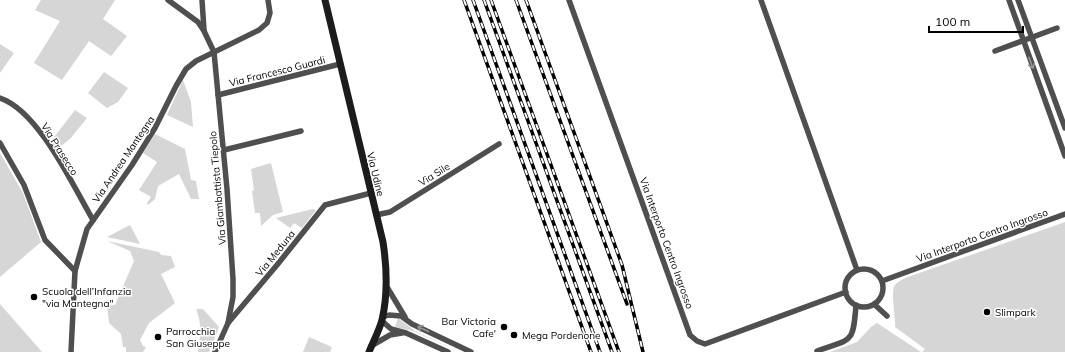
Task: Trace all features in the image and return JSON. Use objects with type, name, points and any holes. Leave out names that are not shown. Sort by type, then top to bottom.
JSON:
[{"type":"main road","name":"Via Udine","points":[[325,0],[371,193],[386,263],[387,287],[382,319],[370,349]]},
{"type":"street","points":[[168,0],[198,22],[214,52]]},
{"type":"street","points":[[202,0],[204,31]]},
{"type":"street","name":"Via Andrea Mantegna","points":[[71,352],[75,272],[84,239],[94,220],[132,165],[155,128],[186,69],[196,61],[259,30],[267,22],[270,13],[268,0]]},
{"type":"street","name":"Via Interporto Centro Ingrosso","points":[[569,0],[690,335],[697,341],[705,344],[846,292]]},
{"type":"street","points":[[761,0],[857,270]]},
{"type":"street","points":[[1009,0],[1065,156]]},
{"type":"street","points":[[1018,0],[1065,128]]},
{"type":"street","points":[[995,51],[1057,28]]},
{"type":"street","name":"Via Giambattista Tiepolo","points":[[214,52],[224,150],[233,279],[233,297],[228,323]]},
{"type":"street","name":"Via Francesco Guardi","points":[[218,94],[340,64]]},
{"type":"street","name":"Via Prasecco","points":[[0,98],[6,100],[20,111],[33,123],[46,139],[94,220]]},
{"type":"street","points":[[224,150],[300,131]]},
{"type":"street","points":[[0,143],[24,184],[45,240],[75,272]]},
{"type":"street","name":"Via Sile","points":[[376,215],[390,212],[499,144]]},
{"type":"street","name":"Via Meduna","points":[[215,352],[228,323],[278,265],[325,205],[371,193]]},
{"type":"street","name":"Via Interporto Centro Ingrosso","points":[[882,281],[1065,214]]},
{"type":"street","points":[[857,270],[868,270],[874,272],[882,281],[882,294],[874,304],[862,307],[856,305],[851,302],[846,292],[848,280],[857,270]]},
{"type":"street","points":[[387,287],[398,309],[407,321]]},
{"type":"street","points":[[874,304],[887,316]]},
{"type":"street","points":[[817,351],[850,339],[854,331],[856,305]]},
{"type":"street","points":[[448,352],[406,333],[387,328],[382,319],[394,314],[401,316],[407,321],[471,352]]},
{"type":"street","points":[[370,349],[390,335],[406,333]]},
{"type":"shaded area","points":[[41,0],[115,0],[103,19],[127,36],[111,56],[89,41],[62,80],[34,63],[60,21],[35,10]]},
{"type":"shaded area","points":[[0,44],[14,53],[0,73]]},
{"type":"shaded area","points":[[104,72],[128,88],[118,102],[107,108],[88,93]]},
{"type":"shaded area","points":[[183,80],[191,102],[193,127],[167,115]]},
{"type":"shaded area","points":[[75,110],[87,118],[70,139],[57,149],[51,141]]},
{"type":"shaded area","points":[[155,134],[185,149],[191,180],[196,181],[199,199],[191,199],[179,174],[158,186],[155,199],[148,205],[147,203],[151,197],[139,190],[157,162],[143,153]]},
{"type":"shaded area","points":[[0,153],[23,193],[41,242],[0,277]]},
{"type":"shaded area","points":[[271,163],[283,212],[273,215],[261,226],[260,213],[255,213],[251,169]]},
{"type":"shaded area","points":[[313,209],[316,210],[302,228],[294,223],[290,228],[276,218]]},
{"type":"shaded area","points":[[1065,222],[1065,352],[922,352],[925,349],[895,327],[893,292],[895,285],[900,281]]},
{"type":"shaded area","points":[[130,225],[140,244],[107,237]]},
{"type":"shaded area","points":[[107,241],[159,252],[161,255],[171,256],[175,267],[161,274],[175,303],[149,323],[140,340],[143,346],[146,347],[143,352],[126,352],[126,347],[123,347],[121,334],[109,323],[107,305],[115,305],[134,261],[130,251]]},
{"type":"shaded area","points":[[0,304],[42,352],[0,352]]},
{"type":"shaded area","points":[[196,309],[203,309],[219,327],[209,352],[198,352],[200,330]]},
{"type":"shaded area","points":[[398,318],[415,331],[460,352],[413,331],[395,327]]},
{"type":"shaded area","points":[[877,323],[921,352],[830,352],[857,342],[871,327]]},
{"type":"shaded area","points":[[309,337],[332,347],[330,352],[303,352]]},
{"type":"railway","points":[[464,0],[591,352]]},
{"type":"railway","points":[[473,0],[600,352]]},
{"type":"railway","points":[[484,0],[612,352]]},
{"type":"railway","points":[[491,0],[619,352]]},
{"type":"railway","points":[[516,0],[627,304]]},
{"type":"railway","points":[[526,0],[622,265],[643,352]]},
{"type":"place","name":"Scuola dell’Infanzia \"via Mantegna\"","points":[[34,297]]},
{"type":"place","name":"Slimpark","points":[[987,312]]},
{"type":"place","name":"Bar Victoria Cafe'","points":[[504,327]]},
{"type":"place","name":"Mega Pordenone","points":[[514,335]]},
{"type":"place","name":"Parrocchia San Giuseppe","points":[[158,337]]}]
